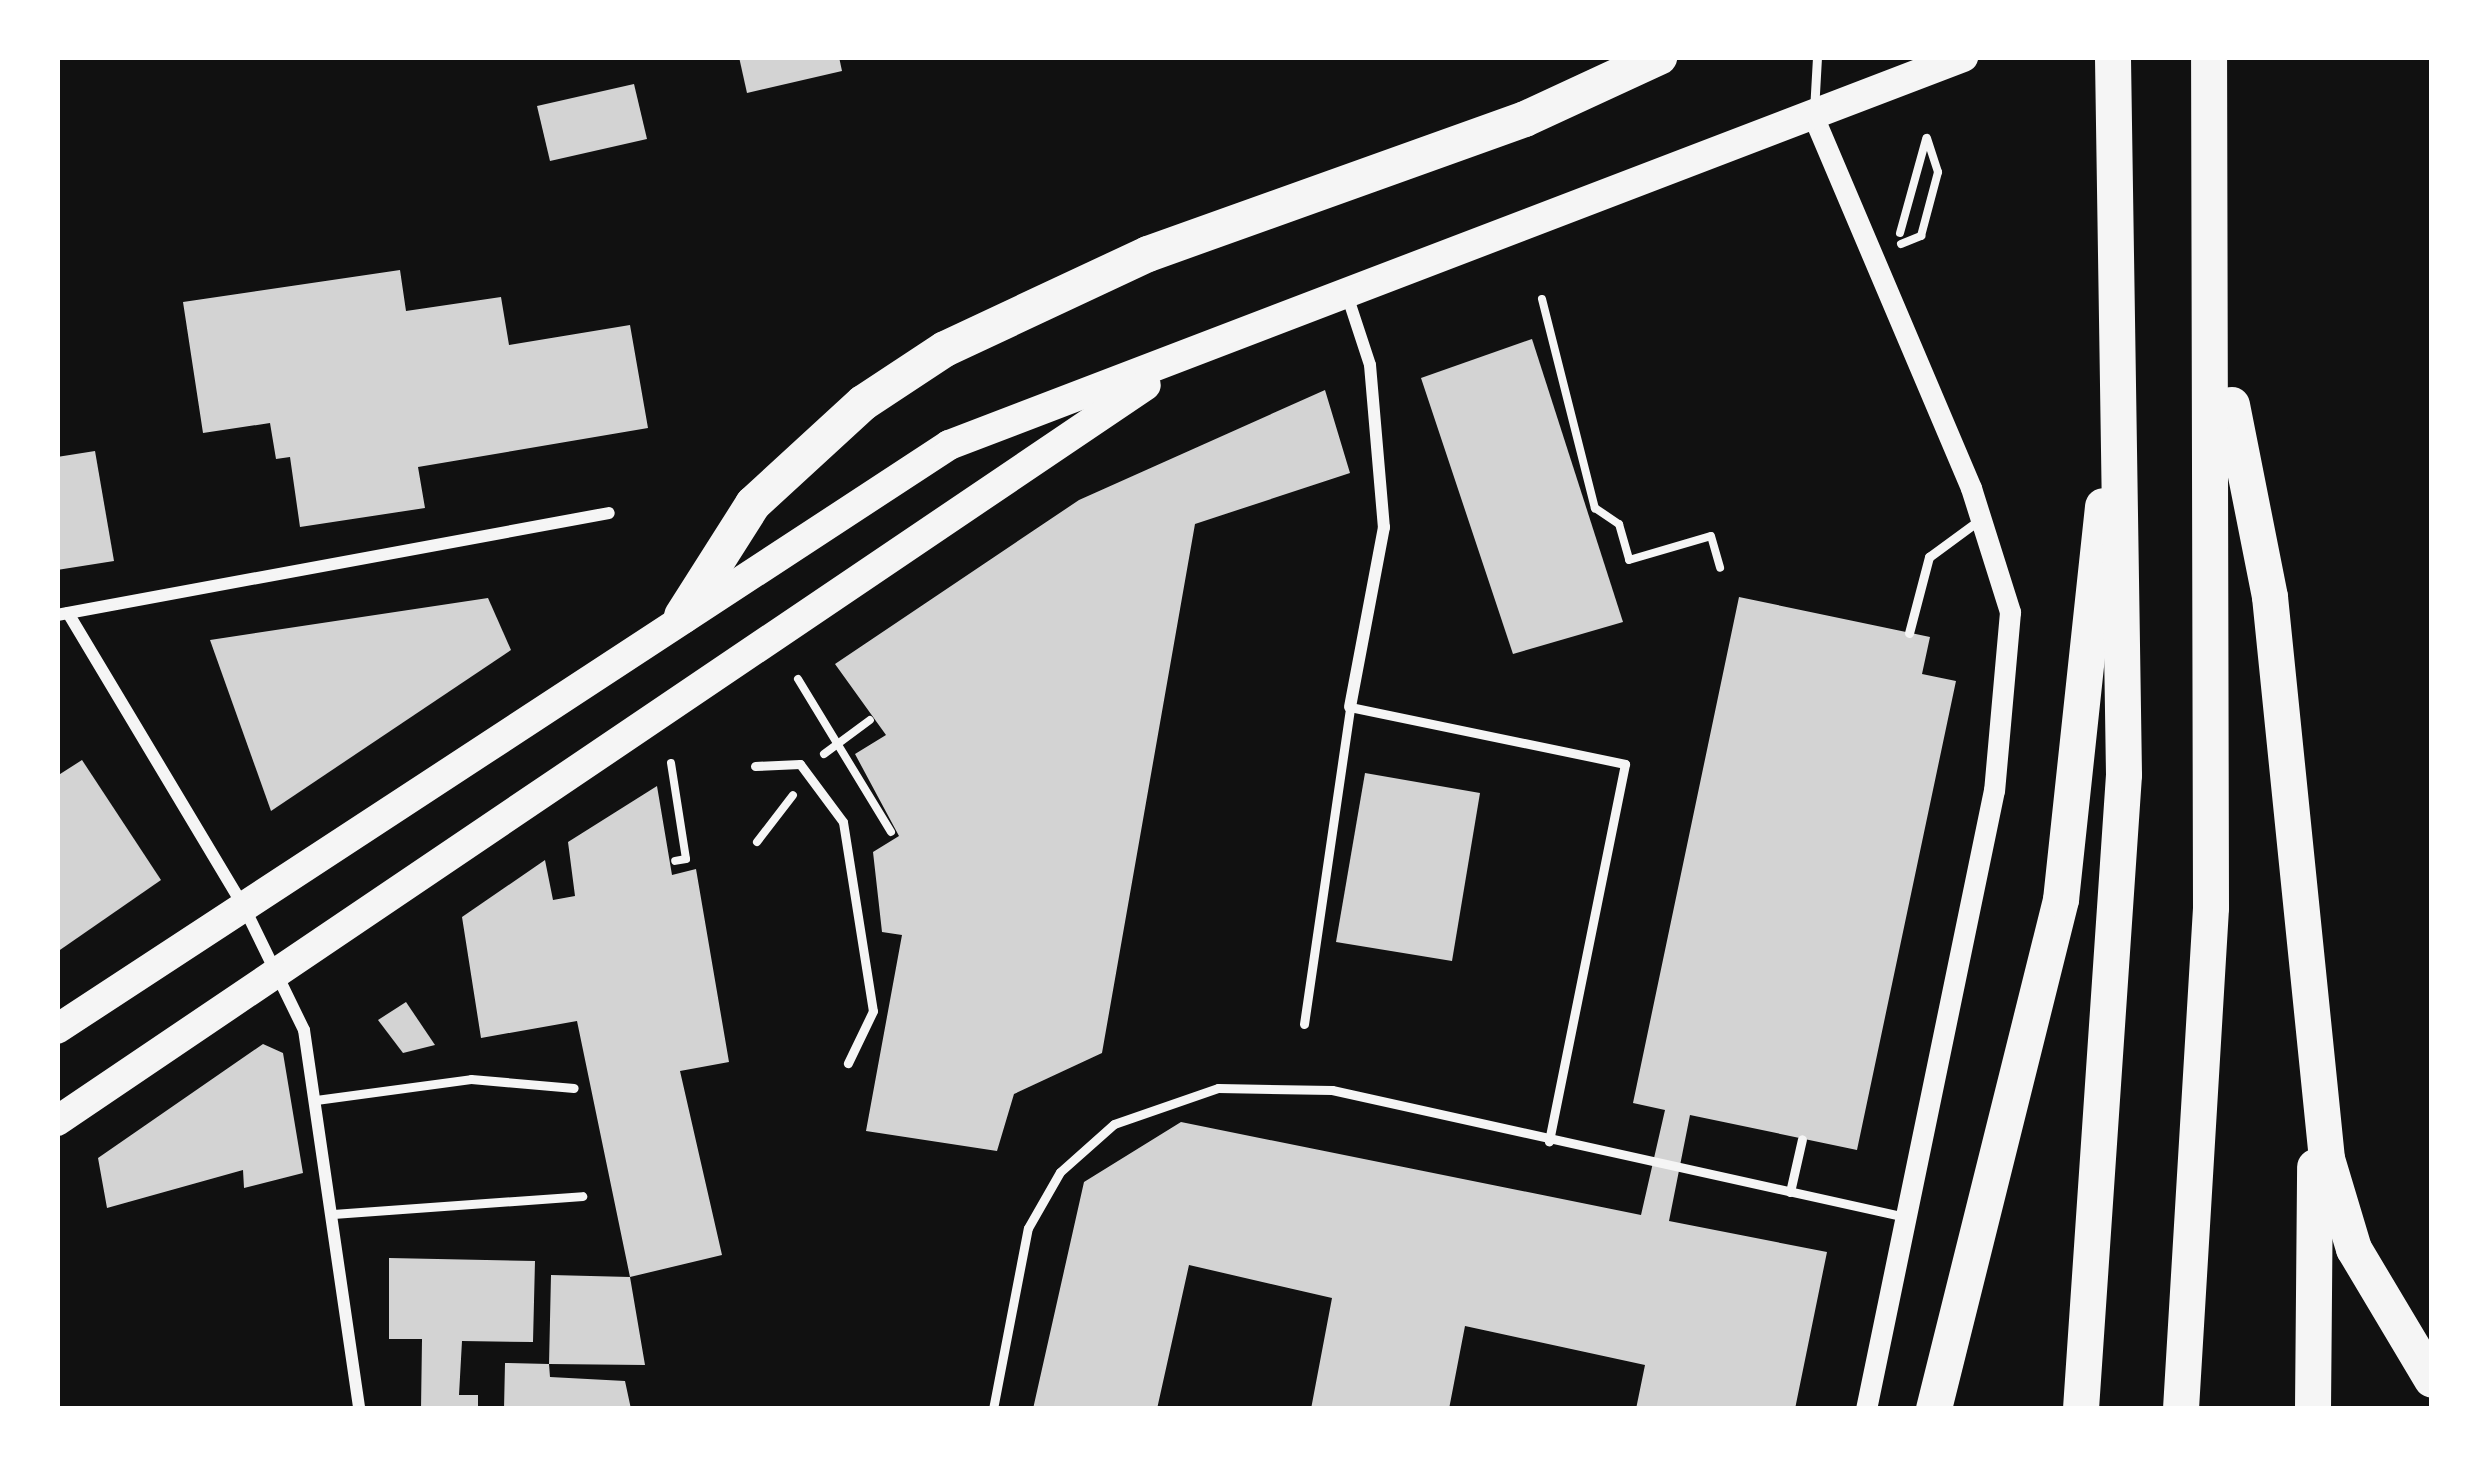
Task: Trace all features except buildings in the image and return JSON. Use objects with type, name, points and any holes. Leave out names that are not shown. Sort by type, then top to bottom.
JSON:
[{"type":"highway","points":[[682,616],[753,504],[862,403],[945,349],[1148,254],[1589,93],[1659,57]]},
{"type":"highway","points":[[2080,1409],[2124,775],[2113,57]]},
{"type":"highway","points":[[2181,1409],[2211,908],[2216,289],[2209,57]]},
{"type":"highway","points":[[2216,289],[2270,597],[2316,1064],[2337,1204],[2432,1380]]},
{"type":"highway","points":[[1934,1409],[2060,900],[2119,305]]},
{"type":"highway","points":[[2313,1409],[2316,1064]]},
{"type":"main road","points":[[57,1029],[682,616],[949,446],[1349,301],[1964,57]]},
{"type":"main road","points":[[57,1121],[279,978],[1166,371]]},
{"type":"street","points":[[1814,118],[1982,518],[2010,612],[2009,674],[1866,1409]]},
{"type":"street","points":[[1349,301],[1370,365],[1384,527],[1350,707]]},
{"type":"street","points":[[359,1409],[304,1030],[244,907],[62,614],[609,513]]},
{"type":"lane","points":[[1814,118],[1817,57]]},
{"type":"lane","points":[[1909,633],[1929,556],[1982,518]]},
{"type":"lane","points":[[1304,1024],[1350,707],[1625,764],[1549,1141]]},
{"type":"lane","points":[[754,766],[800,764],[843,822],[873,1011],[848,1063]]},
{"type":"lane","points":[[316,1100],[471,1079],[574,1088]]},
{"type":"lane","points":[[993,1409],[1028,1228],[1060,1172],[1114,1124],[1218,1088],[1332,1090],[1906,1217]]},
{"type":"lane","points":[[1790,1192],[1802,1139]]},
{"type":"lane","points":[[333,1214],[582,1196]]},
{"type":"path","points":[[1888,250],[1921,236],[1938,172],[1927,138],[1897,218],[1901,244]]},
{"type":"path","points":[[1542,299],[1595,508],[1619,524],[1629,560],[1711,536],[1720,568]]},
{"type":"path","points":[[798,679],[842,741],[891,832]]},
{"type":"path","points":[[824,754],[870,720]]},
{"type":"path","points":[[671,764],[686,859],[675,861]]},
{"type":"path","points":[[758,842],[797,789]]}]
